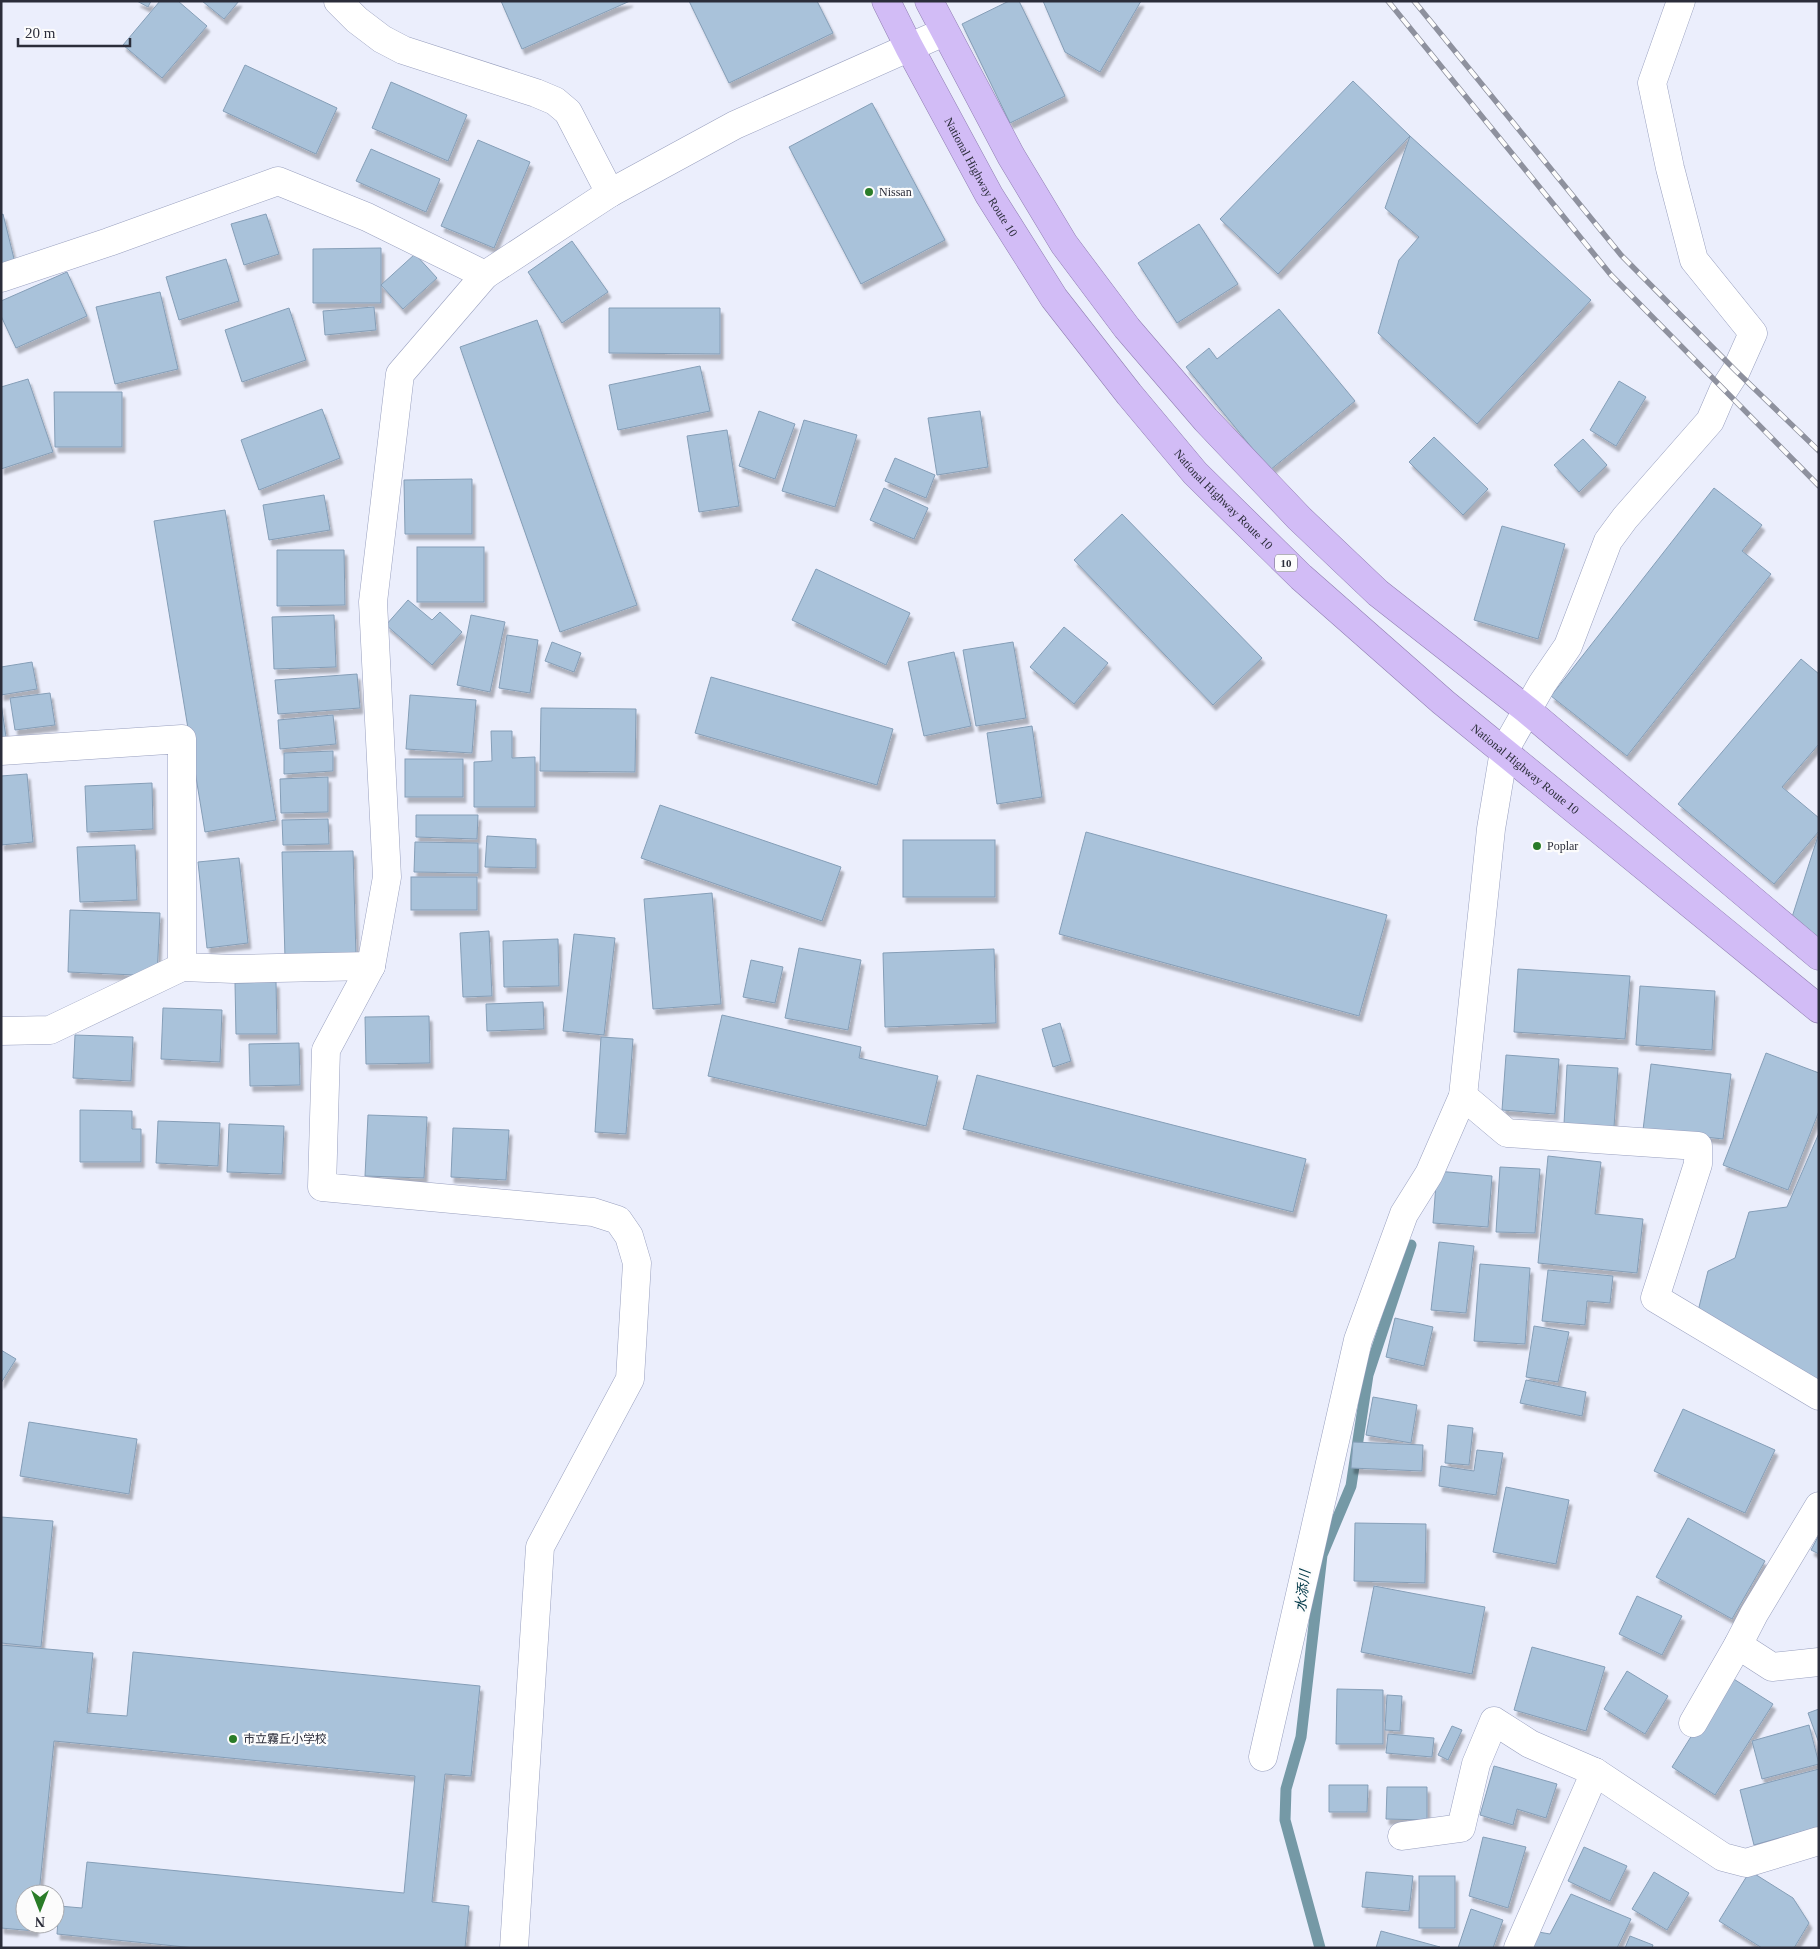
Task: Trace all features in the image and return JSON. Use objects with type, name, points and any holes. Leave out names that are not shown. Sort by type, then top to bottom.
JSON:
[{"type":"highway","name":"National Highway Route 10","points":[[886,1],[989,195],[1054,298],[1129,394],[1195,473],[1300,577],[1443,702],[1819,1009]]},
{"type":"highway","points":[[929,1],[1011,156],[1064,244],[1128,328],[1206,420],[1299,518],[1378,593],[1527,710],[1819,956]]},
{"type":"street","points":[[338,1],[357,20],[382,39],[403,50],[536,93],[555,101],[568,112],[610,193]]},
{"type":"street","points":[[1263,1758],[1358,1340],[1404,1214],[1429,1174],[1463,1096],[1491,828],[1504,751],[1542,684],[1568,646],[1608,541],[1625,518],[1710,421],[1753,333],[1694,260],[1670,168],[1652,83],[1681,1]]},
{"type":"street","points":[[514,1948],[540,1548],[630,1379],[637,1263],[629,1236],[618,1220],[593,1212],[322,1187],[326,1050],[371,966],[387,877],[373,602],[400,374],[485,275],[610,193],[735,124],[944,32]]},
{"type":"street","points":[[1,278],[109,242],[278,181],[367,217],[485,275]]},
{"type":"street","points":[[1,751],[182,740],[182,968]]},
{"type":"street","points":[[1,1031],[50,1030],[182,968],[234,969],[371,966]]},
{"type":"street","points":[[1463,1096],[1507,1133],[1698,1146],[1698,1164],[1655,1298],[1819,1396]]},
{"type":"street","points":[[1693,1722],[1754,1614],[1819,1506]]},
{"type":"street","points":[[1738,1645],[1772,1667],[1819,1662]]},
{"type":"street","points":[[1402,1836],[1461,1828],[1476,1764],[1494,1721],[1530,1744],[1595,1772],[1723,1856],[1746,1863],[1819,1841]]},
{"type":"street","points":[[1518,1948],[1595,1772]]},
{"type":"building","points":[[137,1],[151,1],[148,7]]},
{"type":"building","points":[[160,1],[178,1],[207,26],[162,78],[123,45]]},
{"type":"building","points":[[202,1],[239,1],[224,19]]},
{"type":"building","points":[[501,1],[630,1],[522,49]]},
{"type":"building","points":[[689,1],[817,1],[833,33],[729,83]]},
{"type":"building","points":[[1009,1],[1019,1],[1065,96],[1010,123],[962,24]]},
{"type":"building","points":[[1043,1],[1141,1],[1100,72],[1065,52]]},
{"type":"building","points":[[245,65],[337,108],[316,154],[223,111]]},
{"type":"building","points":[[1353,81],[1410,136],[1278,274],[1220,219]]},
{"type":"building","points":[[391,82],[467,115],[448,161],[372,128]]},
{"type":"building","points":[[872,103],[945,240],[861,284],[789,147]]},
{"type":"building","points":[[1410,136],[1591,300],[1477,424],[1378,333],[1399,260],[1419,237],[1385,208]]},
{"type":"building","points":[[478,140],[530,162],[494,248],[441,226]]},
{"type":"building","points":[[371,149],[440,179],[426,212],[356,181]]},
{"type":"building","points":[[3,214],[16,267],[1,271],[1,215]]},
{"type":"building","points":[[266,214],[279,254],[244,265],[231,224]]},
{"type":"building","points":[[1199,224],[1238,284],[1177,323],[1138,263]]},
{"type":"building","points":[[572,241],[608,292],[562,323],[528,272]]},
{"type":"building","points":[[381,248],[381,303],[313,303],[313,249]]},
{"type":"building","points":[[415,254],[437,278],[403,309],[381,285]]},
{"type":"building","points":[[226,259],[239,301],[179,320],[166,277]]},
{"type":"building","points":[[67,272],[87,316],[16,348],[1,316],[1,301]]},
{"type":"building","points":[[160,292],[178,369],[115,384],[96,307]]},
{"type":"building","points":[[374,307],[376,330],[325,335],[323,311]]},
{"type":"building","points":[[289,308],[306,360],[242,382],[225,330]]},
{"type":"building","points":[[609,308],[720,308],[720,354],[609,353]]},
{"type":"building","points":[[1279,309],[1355,401],[1270,470],[1186,367],[1209,348],[1217,359]]},
{"type":"building","points":[[537,320],[637,605],[560,632],[460,347]]},
{"type":"building","points":[[700,366],[710,411],[618,430],[609,385]]},
{"type":"building","points":[[28,379],[53,452],[1,469],[1,387]]},
{"type":"building","points":[[1619,381],[1646,397],[1616,446],[1590,430]]},
{"type":"building","points":[[54,392],[122,392],[122,447],[55,447]]},
{"type":"building","points":[[322,409],[340,458],[259,490],[241,440]]},
{"type":"building","points":[[759,411],[795,424],[775,479],[739,466]]},
{"type":"building","points":[[980,411],[988,467],[937,475],[928,418]]},
{"type":"building","points":[[804,420],[857,435],[835,507],[782,491]]},
{"type":"building","points":[[727,430],[739,506],[699,512],[687,436]]},
{"type":"building","points":[[1434,437],[1488,489],[1463,515],[1409,462]]},
{"type":"building","points":[[1583,439],[1607,465],[1579,492],[1554,465]]},
{"type":"building","points":[[895,458],[935,475],[926,498],[885,481]]},
{"type":"building","points":[[472,479],[472,534],[405,534],[404,480]]},
{"type":"building","points":[[884,488],[928,508],[914,539],[870,520]]},
{"type":"building","points":[[1714,488],[1762,525],[1742,551],[1771,574],[1627,756],[1551,696]]},
{"type":"building","points":[[324,495],[330,530],[269,540],[263,505]]},
{"type":"building","points":[[225,510],[276,820],[205,832],[154,521]]},
{"type":"building","points":[[1122,514],[1262,658],[1213,705],[1074,560]]},
{"type":"building","points":[[1502,526],[1565,544],[1538,639],[1474,620]]},
{"type":"building","points":[[417,547],[484,547],[484,602],[417,602]]},
{"type":"building","points":[[277,550],[344,550],[345,605],[277,606]]},
{"type":"building","points":[[816,569],[910,613],[886,665],[792,620]]},
{"type":"building","points":[[408,600],[432,620],[440,612],[462,632],[432,665],[386,625]]},
{"type":"building","points":[[334,615],[336,667],[274,669],[272,617]]},
{"type":"building","points":[[471,615],[505,622],[490,692],[457,685]]},
{"type":"building","points":[[1064,627],[1108,663],[1074,704],[1030,667]]},
{"type":"building","points":[[507,635],[538,640],[530,693],[499,688]]},
{"type":"building","points":[[552,642],[581,653],[574,672],[545,661]]},
{"type":"building","points":[[1013,642],[1026,718],[976,726],[963,650]]},
{"type":"building","points":[[954,652],[971,726],[924,736],[908,662]]},
{"type":"building","points":[[1801,659],[1819,674],[1819,744],[1782,787],[1819,818],[1819,831],[1774,884],[1678,804]]},
{"type":"building","points":[[32,662],[37,689],[1,695],[1,667]]},
{"type":"building","points":[[357,674],[360,708],[278,714],[275,680]]},
{"type":"building","points":[[711,677],[893,729],[877,785],[695,733]]},
{"type":"building","points":[[50,693],[55,725],[15,730],[10,698]]},
{"type":"building","points":[[410,695],[476,700],[472,753],[406,749]]},
{"type":"building","points":[[1,703],[6,737],[1,738]]},
{"type":"building","points":[[541,708],[636,709],[635,772],[540,771]]},
{"type":"building","points":[[333,715],[336,744],[280,749],[278,720]]},
{"type":"building","points":[[1032,726],[1042,797],[997,804],[987,733]]},
{"type":"building","points":[[491,731],[512,731],[512,758],[535,757],[535,807],[474,807],[474,762],[492,761]]},
{"type":"building","points":[[333,751],[333,771],[284,774],[284,753]]},
{"type":"building","points":[[405,759],[463,759],[463,797],[405,797]]},
{"type":"building","points":[[27,774],[33,842],[1,845],[1,776]]},
{"type":"building","points":[[328,777],[328,812],[281,813],[280,779]]},
{"type":"building","points":[[152,783],[153,829],[87,832],[85,786]]},
{"type":"building","points":[[660,805],[841,867],[822,921],[641,858]]},
{"type":"building","points":[[416,815],[478,815],[477,839],[416,837]]},
{"type":"building","points":[[328,819],[329,844],[283,845],[282,820]]},
{"type":"building","points":[[1086,832],[1387,915],[1359,1016],[1059,934]]},
{"type":"building","points":[[1819,833],[1819,953],[1784,942]]},
{"type":"building","points":[[487,836],[536,839],[536,868],[485,867]]},
{"type":"building","points":[[903,840],[995,840],[995,897],[903,897]]},
{"type":"building","points":[[415,842],[478,843],[478,873],[414,872]]},
{"type":"building","points":[[135,845],[137,900],[80,902],[77,847]]},
{"type":"building","points":[[353,851],[356,956],[285,958],[282,852]]},
{"type":"building","points":[[239,858],[248,943],[207,948],[198,862]]},
{"type":"building","points":[[411,877],[477,877],[477,910],[411,910]]},
{"type":"building","points":[[712,893],[721,1004],[653,1009],[644,899]]},
{"type":"building","points":[[70,910],[160,913],[157,976],[68,972]]},
{"type":"building","points":[[489,931],[492,996],[463,997],[460,933]]},
{"type":"building","points":[[574,934],[615,938],[604,1035],[563,1031]]},
{"type":"building","points":[[558,939],[559,986],[504,987],[503,941]]},
{"type":"building","points":[[799,948],[861,960],[848,1030],[785,1018]]},
{"type":"building","points":[[994,949],[996,1023],[885,1027],[883,953]]},
{"type":"building","points":[[751,960],[783,967],[775,1003],[743,997]]},
{"type":"building","points":[[1518,969],[1630,976],[1625,1039],[1514,1032]]},
{"type":"building","points":[[276,982],[277,1034],[236,1034],[235,983]]},
{"type":"building","points":[[1640,986],[1715,991],[1712,1050],[1636,1045]]},
{"type":"building","points":[[543,1002],[544,1029],[487,1031],[486,1004]]},
{"type":"building","points":[[163,1008],[222,1010],[220,1062],[161,1059]]},
{"type":"building","points":[[722,1015],[861,1047],[859,1058],[938,1076],[926,1126],[708,1076]]},
{"type":"building","points":[[429,1016],[430,1063],[366,1064],[365,1017]]},
{"type":"building","points":[[1060,1023],[1071,1061],[1053,1067],[1042,1029]]},
{"type":"building","points":[[75,1035],[133,1037],[131,1081],[73,1078]]},
{"type":"building","points":[[601,1037],[633,1039],[626,1134],[595,1132]]},
{"type":"building","points":[[299,1043],[300,1085],[250,1086],[249,1044]]},
{"type":"building","points":[[1766,1053],[1819,1073],[1819,1111],[1788,1190],[1723,1165]]},
{"type":"building","points":[[1506,1055],[1559,1059],[1555,1114],[1502,1110]]},
{"type":"building","points":[[1651,1064],[1731,1074],[1723,1139],[1643,1130]]},
{"type":"building","points":[[1567,1065],[1618,1068],[1614,1127],[1564,1124]]},
{"type":"building","points":[[977,1075],[1306,1159],[1293,1212],[963,1129]]},
{"type":"building","points":[[80,1110],[132,1111],[132,1129],[141,1129],[141,1162],[80,1162]]},
{"type":"building","points":[[368,1115],[427,1117],[424,1178],[365,1176]]},
{"type":"building","points":[[158,1121],[220,1123],[218,1166],[156,1163]]},
{"type":"building","points":[[229,1124],[284,1126],[282,1174],[227,1172]]},
{"type":"building","points":[[453,1128],[509,1130],[506,1180],[451,1177]]},
{"type":"building","points":[[1819,1133],[1819,1386],[1698,1311],[1708,1271],[1735,1258],[1749,1212],[1787,1207]]},
{"type":"building","points":[[1548,1156],[1601,1162],[1595,1214],[1643,1219],[1637,1273],[1538,1263]]},
{"type":"building","points":[[1500,1167],[1540,1169],[1535,1233],[1496,1232]]},
{"type":"building","points":[[1437,1171],[1492,1176],[1488,1227],[1433,1223]]},
{"type":"building","points":[[1439,1242],[1474,1246],[1466,1313],[1431,1310]]},
{"type":"building","points":[[1480,1264],[1530,1268],[1525,1344],[1474,1341]]},
{"type":"building","points":[[1548,1270],[1613,1276],[1610,1303],[1587,1301],[1585,1325],[1542,1321]]},
{"type":"building","points":[[1395,1318],[1433,1327],[1424,1366],[1386,1357]]},
{"type":"building","points":[[1534,1326],[1569,1332],[1558,1382],[1526,1377]]},
{"type":"building","points":[[1,1350],[16,1359],[1,1383]]},
{"type":"building","points":[[1526,1380],[1586,1392],[1582,1416],[1520,1403]]},
{"type":"building","points":[[1373,1397],[1417,1405],[1411,1443],[1366,1435]]},
{"type":"building","points":[[1683,1409],[1775,1450],[1745,1513],[1654,1471]]},
{"type":"building","points":[[29,1422],[137,1439],[129,1494],[20,1476]]},
{"type":"building","points":[[1448,1425],[1473,1428],[1469,1465],[1445,1463]]},
{"type":"building","points":[[1353,1442],[1423,1445],[1422,1471],[1351,1468]]},
{"type":"building","points":[[1477,1450],[1503,1453],[1496,1495],[1439,1486],[1441,1466],[1474,1471]]},
{"type":"building","points":[[1506,1487],[1569,1500],[1556,1564],[1493,1552]]},
{"type":"building","points":[[1,1517],[53,1521],[41,1647],[1,1643]]},
{"type":"building","points":[[1688,1518],[1765,1561],[1732,1619],[1656,1577]]},
{"type":"building","points":[[1355,1523],[1426,1524],[1425,1583],[1354,1581]]},
{"type":"building","points":[[1819,1535],[1819,1554],[1811,1550]]},
{"type":"building","points":[[1374,1586],[1485,1607],[1472,1674],[1361,1652]]},
{"type":"building","points":[[1637,1596],[1682,1616],[1662,1655],[1619,1634]]},
{"type":"building","points":[[1,1645],[93,1653],[87,1713],[127,1716],[133,1652],[480,1686],[471,1776],[445,1774],[432,1902],[469,1906],[465,1948],[195,1948],[57,1934],[65,1934],[65,1907],[82,1908],[87,1862],[404,1893],[415,1776],[54,1741],[40,1884],[15,1884],[15,1929],[1,1928]]},
{"type":"building","points":[[1532,1647],[1605,1667],[1586,1731],[1514,1710]]},
{"type":"building","points":[[1627,1671],[1668,1696],[1645,1734],[1604,1709]]},
{"type":"building","points":[[1729,1676],[1773,1704],[1715,1795],[1672,1767]]},
{"type":"building","points":[[1337,1689],[1383,1690],[1383,1744],[1336,1744]]},
{"type":"building","points":[[1387,1695],[1402,1696],[1400,1731],[1385,1730]]},
{"type":"building","points":[[1819,1709],[1819,1743],[1808,1713]]},
{"type":"building","points":[[1809,1725],[1819,1764],[1762,1779],[1752,1741]]},
{"type":"building","points":[[1452,1726],[1462,1730],[1448,1760],[1438,1755]]},
{"type":"building","points":[[1388,1734],[1434,1738],[1432,1757],[1386,1753]]},
{"type":"building","points":[[1494,1766],[1557,1784],[1546,1818],[1517,1809],[1513,1825],[1480,1815]]},
{"type":"building","points":[[1819,1769],[1819,1827],[1754,1845],[1740,1790]]},
{"type":"building","points":[[1329,1785],[1368,1785],[1367,1812],[1329,1812]]},
{"type":"building","points":[[1387,1787],[1427,1787],[1427,1820],[1386,1819]]},
{"type":"building","points":[[1483,1837],[1526,1847],[1508,1908],[1469,1896]]},
{"type":"building","points":[[1584,1847],[1627,1866],[1610,1901],[1568,1881]]},
{"type":"building","points":[[1750,1871],[1793,1898],[1809,1923],[1794,1948],[1762,1948],[1719,1921]]},
{"type":"building","points":[[1366,1872],[1413,1876],[1409,1911],[1362,1907]]},
{"type":"building","points":[[1654,1872],[1689,1893],[1667,1930],[1632,1909]]},
{"type":"building","points":[[1419,1876],[1455,1876],[1455,1928],[1419,1928]]},
{"type":"building","points":[[1571,1894],[1631,1919],[1617,1948],[1529,1948],[1533,1931],[1550,1934]]},
{"type":"building","points":[[1471,1909],[1503,1920],[1493,1948],[1458,1948]]},
{"type":"building","points":[[1381,1931],[1440,1947],[1376,1948]]},
{"type":"building","points":[[1630,1936],[1653,1945],[1652,1948],[1625,1948]]},
{"type":"waterway","name":"水添川","points":[[1320,1948],[1285,1820],[1286,1789],[1301,1737],[1322,1555],[1351,1486],[1368,1375],[1411,1245]]},
{"type":"railway","points":[[1388,1],[1611,275],[1819,486]]},
{"type":"railway","points":[[1414,1],[1621,255],[1736,371],[1819,451]]},
{"type":"place","name":"Nissan","points":[[869,192]]},
{"type":"place","name":"Poplar","points":[[1537,846]]},
{"type":"place","name":"市立霧丘小学校","points":[[233,1739]]}]
